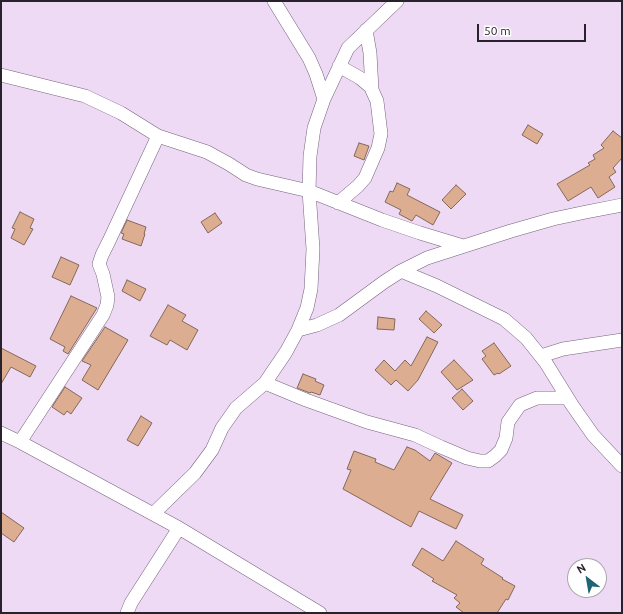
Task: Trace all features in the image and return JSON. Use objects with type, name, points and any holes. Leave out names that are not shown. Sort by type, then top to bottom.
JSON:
[{"type":"street","points":[[274,1],[308,58],[316,74],[324,99]]},
{"type":"street","points":[[153,514],[196,473],[212,450],[222,428],[236,408],[265,383],[286,352],[298,330],[307,308],[311,289],[313,248],[309,191],[310,156],[314,128],[324,99],[348,48],[397,1]]},
{"type":"street","points":[[338,203],[365,178],[378,148],[381,134],[377,101],[372,88],[369,46],[366,30]]},
{"type":"street","points":[[339,66],[349,71],[372,88]]},
{"type":"street","points":[[1,75],[85,96],[121,113],[158,136],[207,152],[257,180],[309,191],[390,223],[463,246]]},
{"type":"street","points":[[20,442],[103,315],[108,297],[99,264],[158,136]]},
{"type":"street","points":[[298,330],[317,325],[339,315],[401,271],[428,258],[553,219],[622,205]]},
{"type":"street","points":[[401,271],[437,286],[504,319],[526,338],[546,363],[567,398],[593,435],[622,466]]},
{"type":"street","points":[[541,356],[563,349],[622,340]]},
{"type":"street","points":[[265,383],[360,420],[415,435],[467,458],[480,461],[488,461],[501,450],[506,438],[508,422],[520,405],[537,398],[567,398]]},
{"type":"street","points":[[1,433],[179,528],[320,613]]},
{"type":"street","points":[[127,613],[131,603],[179,528]]},
{"type":"building","points":[[528,125],[543,134],[537,144],[522,135]]},
{"type":"building","points":[[613,131],[622,138],[622,158],[613,168],[616,172],[609,177],[615,187],[598,198],[591,187],[568,201],[557,184],[590,165],[588,163],[595,159],[593,155],[604,148],[601,145]]},
{"type":"building","points":[[359,143],[369,146],[364,160],[354,156]]},
{"type":"building","points":[[397,183],[410,189],[407,195],[440,212],[433,225],[416,215],[412,221],[399,214],[401,210],[385,202],[390,191],[393,192]]},
{"type":"building","points":[[456,185],[466,194],[451,209],[442,200]]},
{"type":"building","points":[[20,212],[34,219],[30,228],[33,229],[24,245],[11,238],[15,229],[12,228]]},
{"type":"building","points":[[215,213],[222,223],[208,233],[201,222]]},
{"type":"building","points":[[127,220],[146,227],[141,246],[122,239],[124,234],[121,233]]},
{"type":"building","points":[[61,257],[79,265],[70,285],[52,277]]},
{"type":"building","points":[[127,280],[146,289],[140,301],[122,291]]},
{"type":"building","points":[[71,296],[97,308],[68,354],[63,351],[65,347],[50,339]]},
{"type":"building","points":[[168,305],[186,315],[182,321],[198,330],[187,350],[170,340],[167,345],[150,336]]},
{"type":"building","points":[[426,311],[442,325],[434,333],[419,319]]},
{"type":"building","points":[[378,317],[395,319],[394,330],[377,329]]},
{"type":"building","points":[[105,327],[128,340],[98,390],[82,380],[91,365],[82,361]]},
{"type":"building","points":[[427,337],[438,342],[418,380],[408,391],[396,380],[391,385],[375,370],[384,360],[395,371],[405,360],[411,366]]},
{"type":"building","points":[[494,343],[511,366],[499,374],[494,375],[482,359],[486,356],[482,351]]},
{"type":"building","points":[[1,348],[36,366],[30,377],[11,367],[1,384]]},
{"type":"building","points":[[454,360],[473,380],[457,390],[441,372]]},
{"type":"building","points":[[303,374],[316,379],[315,381],[324,385],[320,395],[297,388]]},
{"type":"building","points":[[65,387],[82,398],[71,414],[67,411],[64,415],[52,407]]},
{"type":"building","points":[[462,389],[473,401],[463,410],[452,398]]},
{"type":"building","points":[[141,416],[152,423],[138,446],[127,440]]},
{"type":"building","points":[[407,447],[415,450],[430,461],[435,453],[452,463],[430,499],[463,515],[456,529],[419,511],[411,527],[343,489],[351,470],[347,469],[354,451],[376,459],[375,462],[394,470]]},
{"type":"building","points":[[1,512],[24,528],[14,542],[1,533]]},
{"type":"building","points":[[456,541],[484,559],[481,564],[515,586],[508,600],[506,599],[497,613],[464,613],[456,607],[460,603],[454,598],[457,595],[432,581],[434,579],[412,565],[422,548],[443,561]]}]
